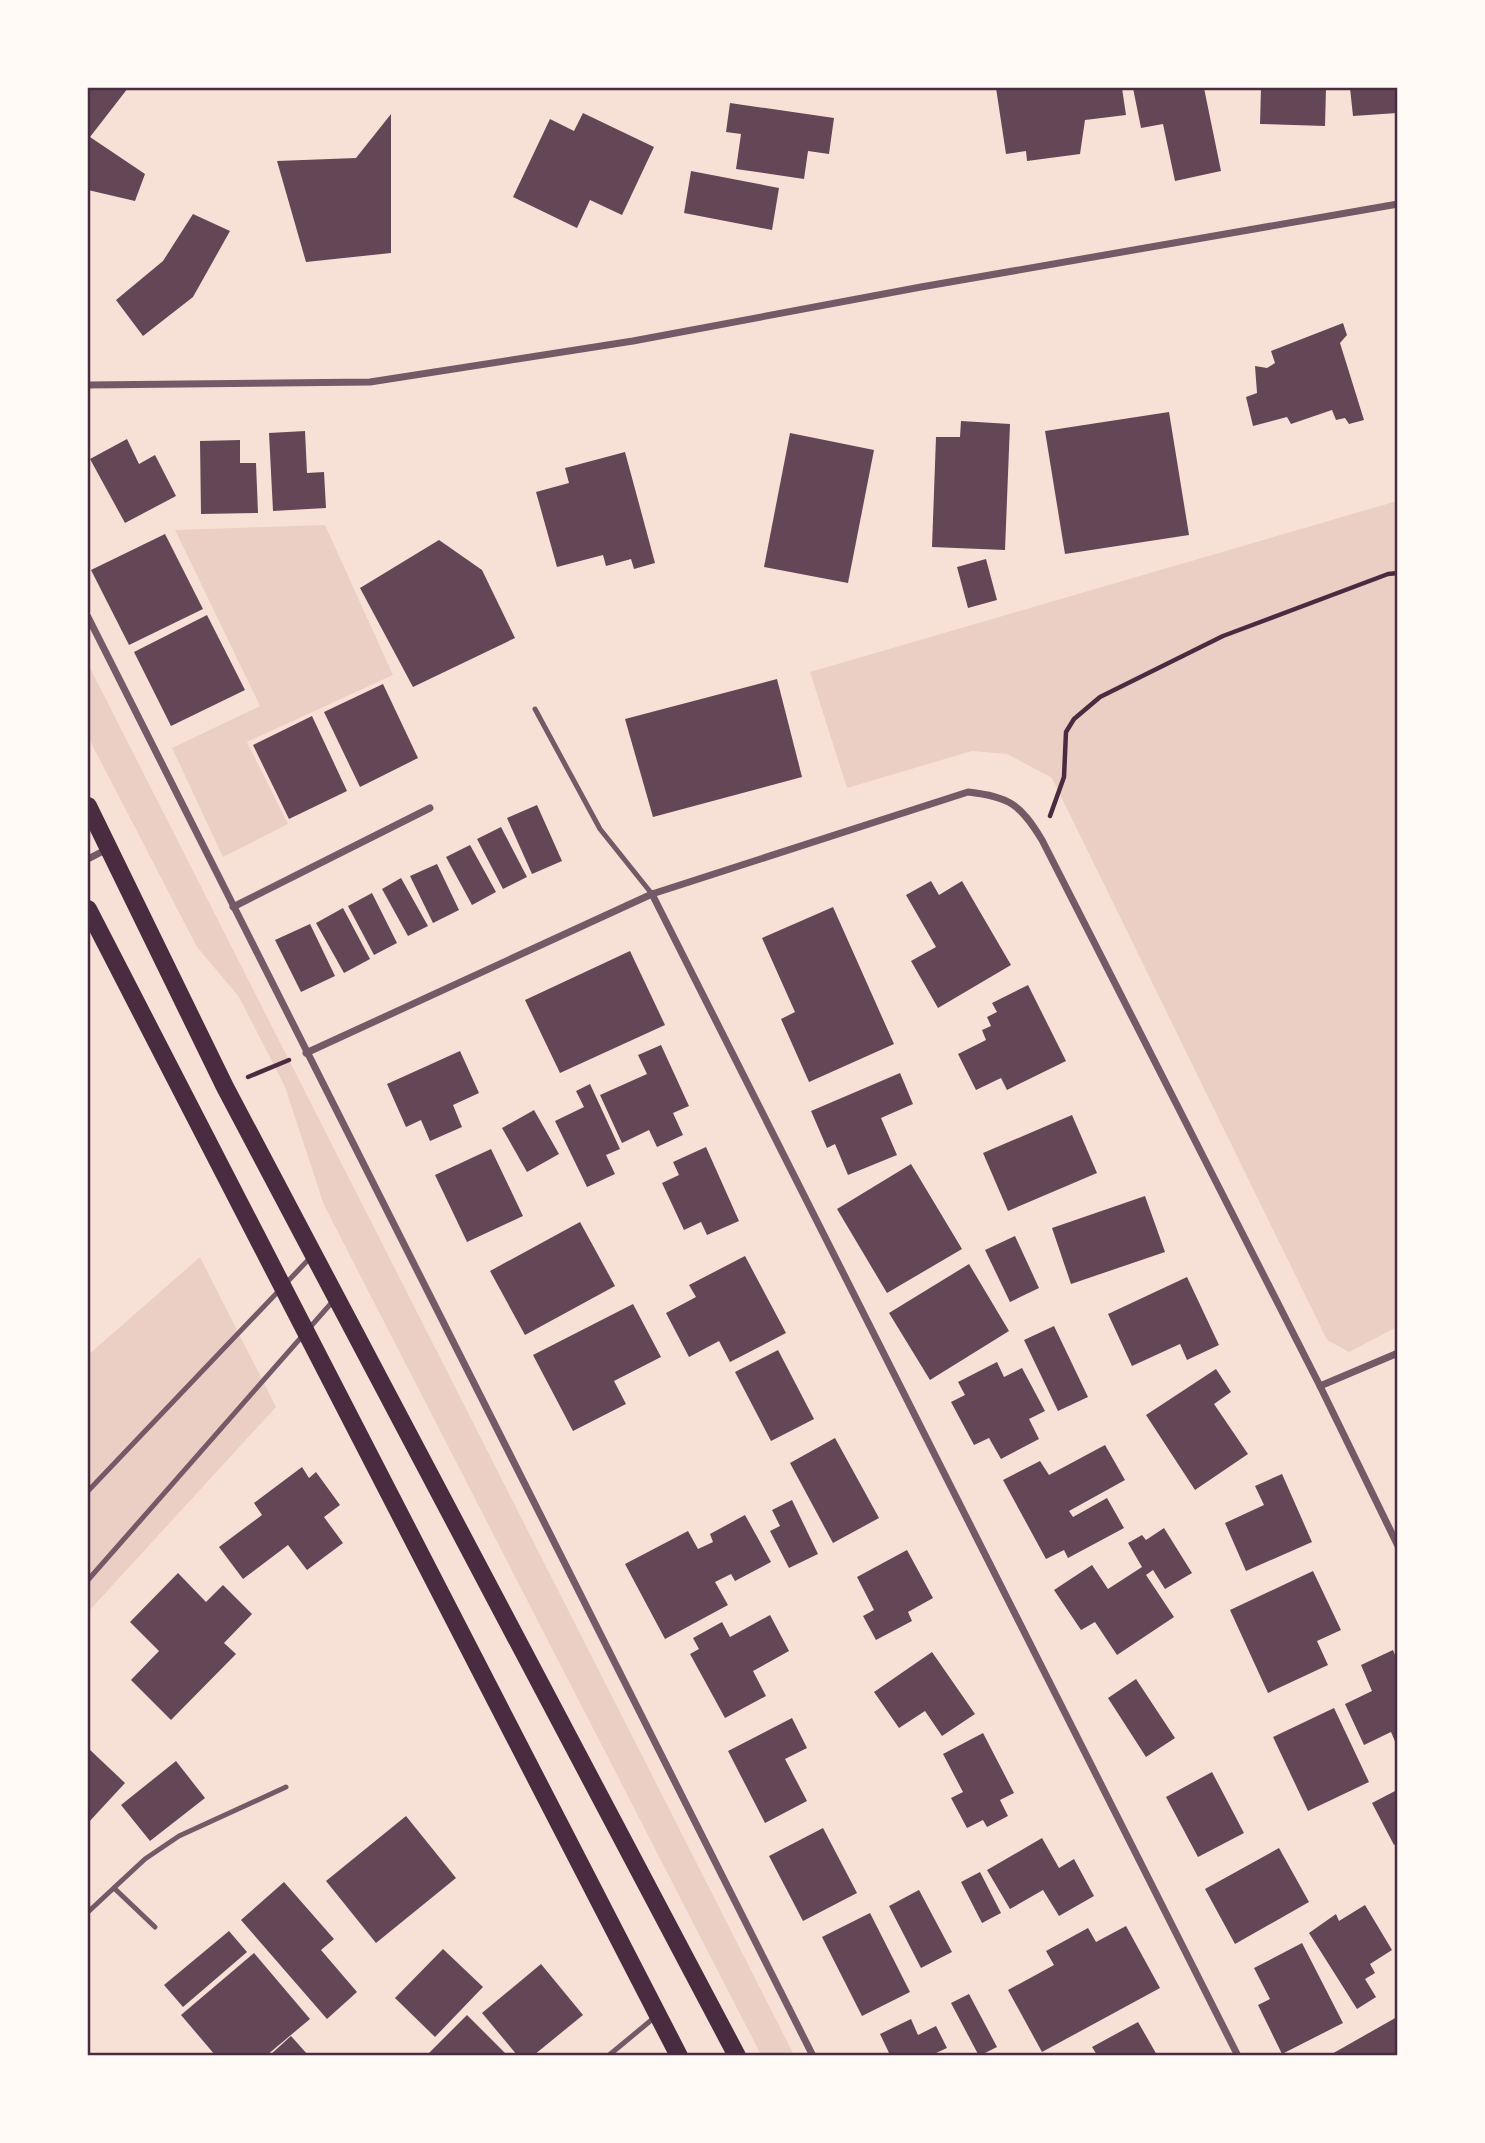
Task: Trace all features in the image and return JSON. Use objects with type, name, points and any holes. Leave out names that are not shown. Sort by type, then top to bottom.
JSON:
[{"type":"main road","points":[[88,806],[225,1087],[737,2056]]},
{"type":"main road","points":[[88,909],[679,2056]]},
{"type":"street","points":[[88,385],[370,382],[634,341],[921,287],[1398,204]]},
{"type":"street","points":[[88,617],[813,2056]]},
{"type":"street","points":[[306,1053],[652,894],[968,792],[989,794],[1010,801],[1028,818],[1042,840],[1320,1386],[1398,1546]]},
{"type":"street","points":[[233,907],[430,808]]},
{"type":"street","points":[[88,859],[109,848]]},
{"type":"street","points":[[652,894],[1238,2056]]},
{"type":"street","points":[[1320,1386],[1398,1353]]},
{"type":"lane","points":[[535,709],[600,829],[652,894]]},
{"type":"lane","points":[[88,1492],[313,1255]]},
{"type":"lane","points":[[88,1580],[337,1298]]},
{"type":"lane","points":[[88,1912],[145,1858],[179,1836],[286,1787]]},
{"type":"lane","points":[[114,1888],[155,1927]]},
{"type":"lane","points":[[608,2056],[658,2015]]},
{"type":"path","points":[[1042,840],[1064,777],[1066,732],[1074,719],[1100,697],[1223,636],[1388,574],[1398,573]]},
{"type":"path","points":[[225,1087],[306,1053]]},
{"type":"shaded area","points":[[1397,501],[1397,1327],[1349,1352],[1327,1340],[1052,778],[1007,754],[972,751],[847,788],[810,672]]},
{"type":"shaded area","points":[[325,525],[393,675],[247,742],[288,824],[223,857],[172,748],[260,706],[175,530]]},
{"type":"shaded area","points":[[88,664],[794,2055],[761,2055],[324,1205],[285,1087],[239,997],[197,947],[88,737]]},
{"type":"shaded area","points":[[200,1257],[276,1407],[88,1612],[88,1355]]},
{"type":"building","points":[[88,88],[128,88],[90,137],[145,174],[135,201],[88,190]]},
{"type":"building","points":[[996,88],[1122,88],[1126,115],[1085,120],[1080,154],[1027,161],[1026,151],[1006,154]]},
{"type":"building","points":[[1133,88],[1204,88],[1221,171],[1175,181],[1163,124],[1141,128]]},
{"type":"building","points":[[1261,88],[1326,88],[1325,126],[1260,124]]},
{"type":"building","points":[[1350,88],[1397,88],[1397,113],[1353,116]]},
{"type":"building","points":[[730,103],[834,118],[829,154],[808,151],[804,179],[736,169],[741,134],[726,132]]},
{"type":"building","points":[[583,113],[654,147],[622,215],[590,200],[577,228],[513,197],[550,119],[574,131]]},
{"type":"building","points":[[391,114],[391,253],[306,262],[277,161],[356,158]]},
{"type":"building","points":[[691,171],[779,188],[772,230],[684,213]]},
{"type":"building","points":[[193,214],[230,231],[193,297],[143,336],[116,300],[163,261]]},
{"type":"building","points":[[1343,323],[1347,335],[1340,343],[1364,420],[1349,424],[1345,418],[1336,420],[1332,410],[1291,424],[1287,417],[1253,426],[1246,397],[1257,393],[1255,366],[1267,368],[1275,363],[1271,351]]},
{"type":"building","points":[[1169,412],[1189,535],[1065,554],[1045,431]]},
{"type":"building","points":[[961,421],[1010,424],[1005,550],[932,547],[936,437],[960,437]]},
{"type":"building","points":[[305,431],[307,473],[324,472],[326,508],[273,511],[269,433]]},
{"type":"building","points":[[790,433],[874,450],[848,583],[764,567]]},
{"type":"building","points":[[127,439],[139,464],[155,455],[176,496],[125,523],[90,459]]},
{"type":"building","points":[[240,440],[240,463],[256,463],[258,513],[201,514],[200,441]]},
{"type":"building","points":[[625,452],[655,563],[634,569],[631,559],[606,566],[603,555],[557,567],[536,492],[569,483],[565,468]]},
{"type":"building","points":[[165,534],[203,609],[129,645],[91,570]]},
{"type":"building","points":[[439,540],[482,570],[515,638],[413,687],[360,588]]},
{"type":"building","points":[[986,559],[997,600],[968,608],[957,567]]},
{"type":"building","points":[[207,615],[245,690],[171,726],[134,652]]},
{"type":"building","points":[[777,679],[802,777],[653,817],[625,719]]},
{"type":"building","points":[[383,684],[418,758],[360,787],[324,712]]},
{"type":"building","points":[[312,716],[347,791],[289,819],[253,745]]},
{"type":"building","points":[[537,805],[562,861],[532,874],[507,818]]},
{"type":"building","points":[[501,827],[527,877],[503,889],[477,839]]},
{"type":"building","points":[[470,845],[496,892],[472,905],[446,857]]},
{"type":"building","points":[[437,864],[459,910],[433,923],[410,876]]},
{"type":"building","points":[[401,878],[428,926],[408,936],[382,889]]},
{"type":"building","points":[[931,881],[939,895],[962,881],[1011,965],[938,1008],[911,961],[936,947],[906,895]]},
{"type":"building","points":[[372,893],[397,943],[374,955],[348,906]]},
{"type":"building","points":[[833,907],[894,1044],[809,1082],[781,1019],[795,1012],[762,938]]},
{"type":"building","points":[[343,908],[370,959],[344,973],[316,923]]},
{"type":"building","points":[[310,924],[335,976],[301,992],[275,940]]},
{"type":"building","points":[[630,951],[665,1025],[560,1073],[525,1000]]},
{"type":"building","points":[[1028,985],[1066,1061],[1007,1090],[1001,1078],[976,1090],[958,1054],[986,1040],[982,1030],[991,1026],[987,1017],[997,1012],[992,1003]]},
{"type":"building","points":[[661,1045],[689,1106],[673,1113],[683,1135],[657,1147],[649,1130],[622,1143],[600,1095],[647,1074],[638,1055]]},
{"type":"building","points":[[460,1051],[479,1093],[453,1105],[462,1127],[430,1141],[421,1120],[406,1127],[387,1084]]},
{"type":"building","points":[[900,1073],[913,1104],[881,1118],[897,1155],[848,1175],[835,1144],[827,1148],[811,1111]]},
{"type":"building","points":[[590,1084],[620,1149],[606,1155],[615,1174],[587,1187],[555,1121],[584,1107],[576,1091]]},
{"type":"building","points":[[534,1110],[559,1154],[527,1172],[502,1128]]},
{"type":"building","points":[[1072,1115],[1097,1173],[1008,1211],[983,1153]]},
{"type":"building","points":[[706,1147],[739,1221],[707,1235],[701,1222],[684,1230],[662,1183],[679,1175],[673,1162]]},
{"type":"building","points":[[491,1149],[523,1216],[467,1242],[435,1175]]},
{"type":"building","points":[[911,1164],[962,1249],[887,1293],[837,1209]]},
{"type":"building","points":[[1145,1196],[1165,1252],[1071,1284],[1052,1228]]},
{"type":"building","points":[[580,1222],[615,1286],[525,1335],[490,1271]]},
{"type":"building","points":[[1015,1236],[1039,1288],[1010,1302],[985,1250]]},
{"type":"building","points":[[745,1256],[786,1333],[730,1362],[719,1341],[689,1357],[666,1313],[696,1297],[689,1285]]},
{"type":"building","points":[[969,1264],[1009,1331],[930,1380],[889,1313]]},
{"type":"building","points":[[1187,1277],[1219,1345],[1187,1360],[1180,1344],[1132,1366],[1108,1314]]},
{"type":"building","points":[[633,1304],[661,1357],[614,1381],[626,1404],[573,1431],[533,1355]]},
{"type":"building","points":[[1054,1326],[1088,1397],[1058,1411],[1024,1340]]},
{"type":"building","points":[[778,1350],[814,1419],[771,1441],[735,1372]]},
{"type":"building","points":[[997,1362],[1004,1377],[1022,1368],[1045,1411],[1029,1419],[1039,1439],[1001,1459],[989,1438],[974,1445],[951,1402],[965,1395],[958,1382]]},
{"type":"building","points":[[1216,1369],[1231,1392],[1214,1404],[1248,1454],[1195,1490],[1146,1415]]},
{"type":"building","points":[[835,1438],[879,1518],[833,1543],[790,1463]]},
{"type":"building","points":[[1105,1445],[1125,1480],[1069,1511],[1073,1517],[1107,1498],[1124,1528],[1068,1558],[1064,1550],[1046,1559],[1003,1480],[1040,1461],[1049,1475]]},
{"type":"building","points":[[302,1467],[309,1478],[316,1472],[340,1505],[324,1517],[343,1543],[307,1570],[288,1545],[243,1579],[219,1547],[262,1515],[254,1503]]},
{"type":"building","points":[[1282,1474],[1312,1542],[1246,1571],[1225,1523],[1264,1505],[1255,1486]]},
{"type":"building","points":[[792,1500],[818,1554],[789,1568],[770,1531],[780,1526],[772,1510]]},
{"type":"building","points":[[745,1515],[771,1562],[735,1581],[731,1574],[715,1582],[728,1605],[665,1639],[625,1564],[688,1531],[698,1549],[713,1542],[710,1534]]},
{"type":"building","points":[[1164,1528],[1192,1573],[1165,1589],[1153,1570],[1146,1575],[1174,1617],[1117,1655],[1095,1622],[1081,1630],[1054,1590],[1092,1565],[1108,1589],[1142,1567],[1128,1543],[1142,1535],[1146,1540]]},
{"type":"building","points":[[907,1550],[933,1598],[908,1612],[912,1621],[876,1640],[863,1616],[874,1610],[857,1577]]},
{"type":"building","points":[[1313,1571],[1341,1630],[1317,1641],[1328,1665],[1268,1693],[1230,1610]]},
{"type":"building","points":[[178,1573],[206,1602],[223,1585],[252,1614],[224,1643],[236,1654],[171,1720],[131,1680],[159,1651],[130,1622]]},
{"type":"building","points":[[770,1615],[789,1651],[753,1671],[766,1696],[725,1718],[690,1654],[699,1649],[693,1638],[722,1622],[730,1637]]},
{"type":"building","points":[[1393,1650],[1397,1660],[1397,1746],[1391,1732],[1364,1745],[1345,1704],[1372,1691],[1361,1665]]},
{"type":"building","points":[[932,1652],[975,1714],[942,1736],[925,1711],[899,1728],[874,1692]]},
{"type":"building","points":[[1136,1679],[1175,1738],[1146,1757],[1108,1698]]},
{"type":"building","points":[[1334,1708],[1369,1782],[1308,1811],[1273,1737]]},
{"type":"building","points":[[792,1718],[807,1748],[785,1759],[807,1801],[765,1823],[728,1751]]},
{"type":"building","points":[[983,1733],[1014,1793],[1000,1800],[1008,1816],[987,1827],[983,1820],[967,1828],[951,1798],[963,1792],[943,1754]]},
{"type":"building","points":[[88,1748],[125,1783],[88,1823]]},
{"type":"building","points":[[176,1761],[205,1798],[150,1841],[121,1805]]},
{"type":"building","points":[[1212,1772],[1244,1833],[1198,1857],[1166,1797]]},
{"type":"building","points":[[1397,1790],[1397,1843],[1394,1845],[1372,1803]]},
{"type":"building","points":[[406,1816],[456,1878],[376,1943],[326,1881]]},
{"type":"building","points":[[823,1828],[857,1893],[803,1921],[769,1856]]},
{"type":"building","points":[[1042,1838],[1059,1868],[1074,1859],[1094,1896],[1059,1916],[1043,1890],[1010,1909],[987,1870]]},
{"type":"building","points":[[1279,1848],[1309,1902],[1235,1944],[1205,1889]]},
{"type":"building","points":[[980,1872],[1001,1913],[982,1923],[961,1882]]},
{"type":"building","points":[[284,1882],[334,1939],[321,1950],[357,1992],[327,2019],[241,1920]]},
{"type":"building","points":[[919,1890],[952,1952],[921,1968],[889,1906]]},
{"type":"building","points":[[1365,1905],[1392,1950],[1370,1964],[1375,1973],[1365,1979],[1376,1997],[1357,2009],[1309,1933],[1336,1914],[1339,1921]]},
{"type":"building","points":[[870,1913],[910,1992],[862,2016],[822,1937]]},
{"type":"building","points":[[1126,1926],[1160,1988],[1042,2052],[1008,1990],[1054,1965],[1046,1951],[1088,1928],[1096,1942]]},
{"type":"building","points":[[229,1931],[247,1952],[183,2007],[164,1985]]},
{"type":"building","points":[[1302,1943],[1343,2023],[1282,2054],[1258,2005],[1270,1999],[1254,1968]]},
{"type":"building","points":[[443,1949],[483,1987],[435,2037],[395,1998]]},
{"type":"building","points":[[254,1953],[310,2019],[267,2055],[215,2055],[181,2015]]},
{"type":"building","points":[[541,1964],[583,2015],[534,2055],[517,2055],[482,2013]]},
{"type":"building","points":[[969,1994],[997,2047],[979,2056],[951,2003]]},
{"type":"building","points":[[467,2015],[507,2055],[427,2055]]},
{"type":"building","points":[[1397,2017],[1397,2055],[1330,2055]]},
{"type":"building","points":[[911,2019],[918,2035],[936,2026],[947,2048],[936,2053],[937,2055],[890,2055],[880,2034]]},
{"type":"building","points":[[1138,2022],[1157,2055],[1097,2055],[1092,2047]]},
{"type":"building","points":[[291,2036],[308,2055],[270,2055]]}]
